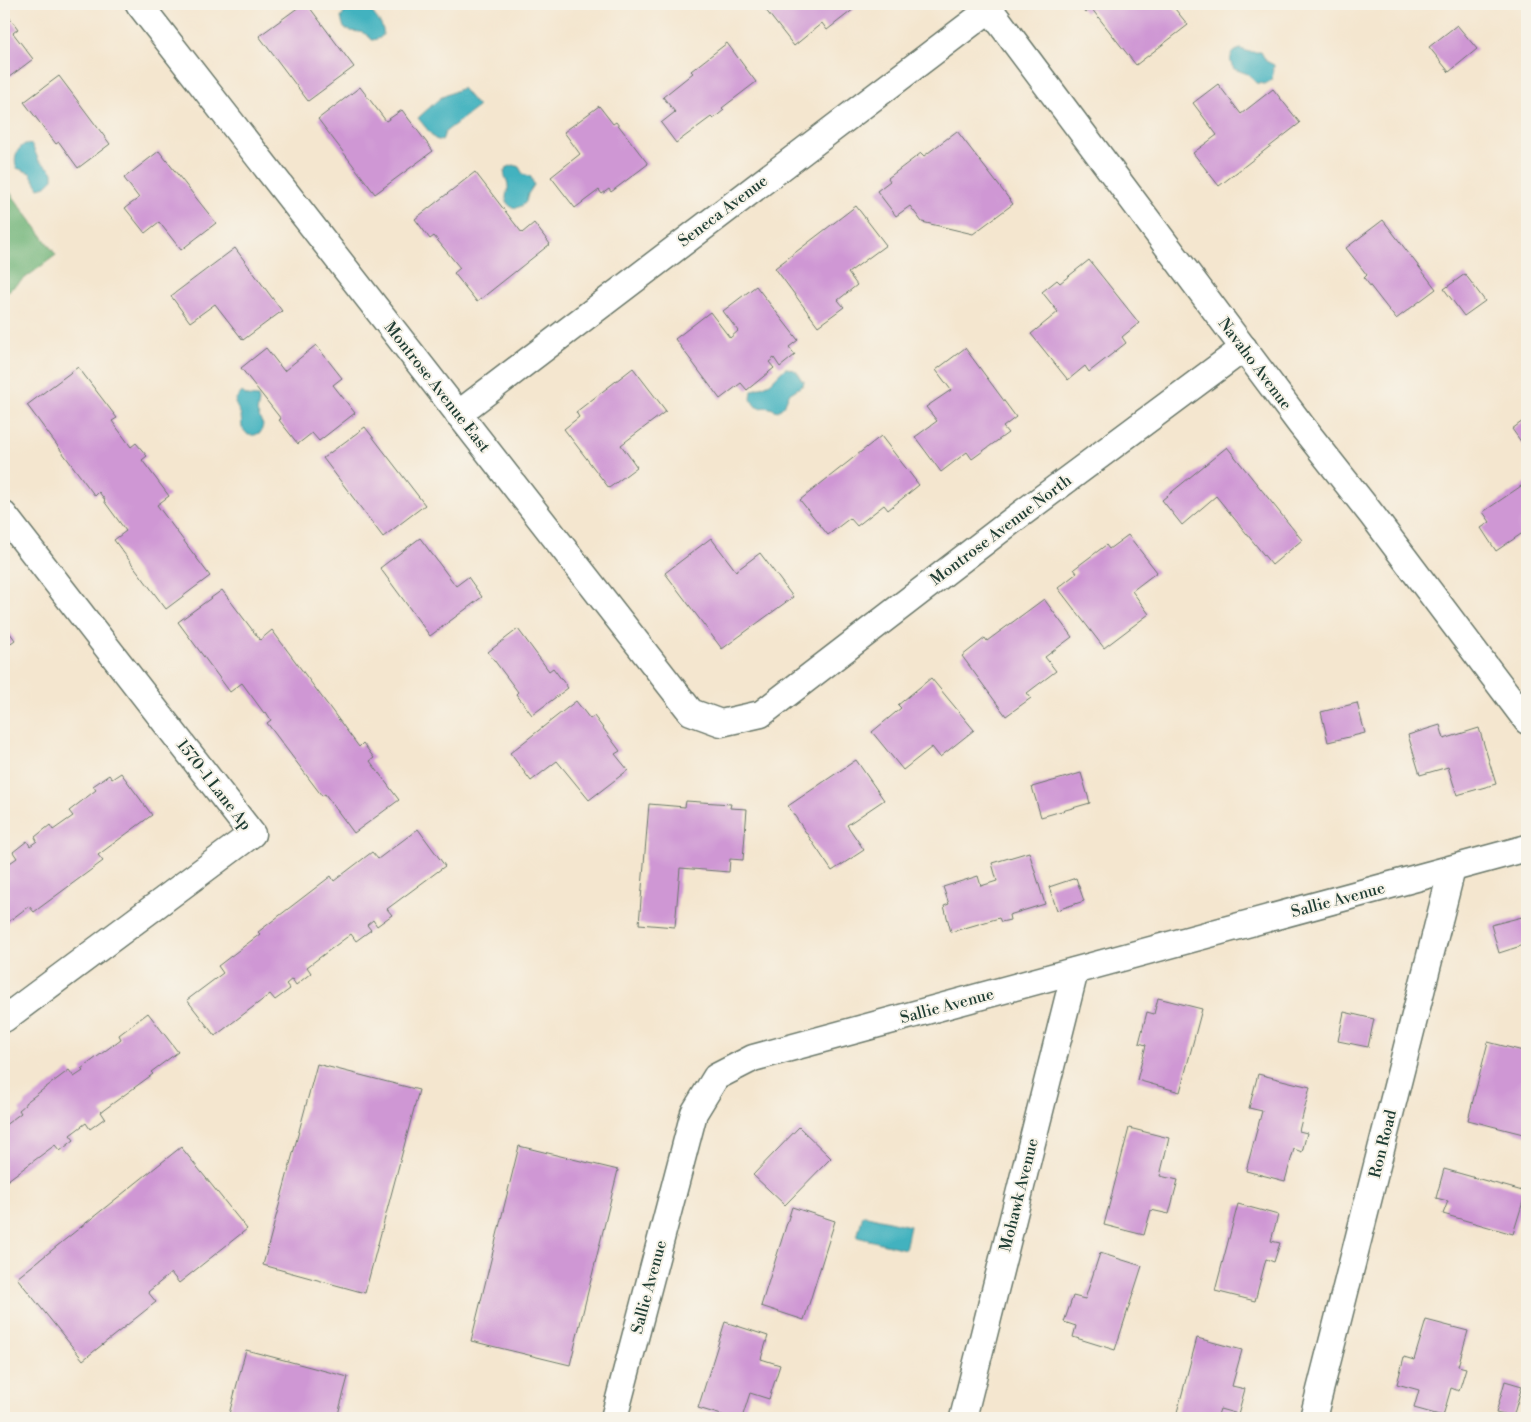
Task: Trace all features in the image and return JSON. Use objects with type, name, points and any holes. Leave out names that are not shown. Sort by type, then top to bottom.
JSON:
[{"type":"street","name":"Montrose Avenue East","points":[[139,4],[691,712],[721,723],[761,714]]},
{"type":"street","name":"Seneca Avenue","points":[[458,414],[988,6]]},
{"type":"street","name":"Navaho Avenue","points":[[988,6],[1527,721]]},
{"type":"street","name":"Montrose Avenue North","points":[[761,714],[1013,520],[1244,348]]},
{"type":"street","name":"1570-1 Lane Ap","points":[[4,515],[252,834],[4,1019]]},
{"type":"street","name":"Sallie Avenue","points":[[614,1418],[694,1113],[716,1077],[753,1058],[1527,848]]},
{"type":"street","name":"Ron Road","points":[[1313,1418],[1452,869]]},
{"type":"street","name":"Mohawk Avenue","points":[[963,1418],[1076,971]]},
{"type":"green space","points":[[4,184],[56,255],[4,294]]},
{"type":"water","points":[[346,10],[369,10],[372,12],[382,28],[382,36],[379,39],[372,40],[361,32],[344,28],[341,18]]},
{"type":"water","points":[[1241,49],[1249,52],[1261,52],[1266,61],[1274,65],[1272,80],[1265,84],[1256,83],[1248,74],[1234,69],[1231,56],[1234,52]]},
{"type":"water","points":[[462,88],[478,107],[445,132],[442,141],[435,139],[418,118],[440,98]]},
{"type":"water","points":[[25,144],[32,145],[39,161],[53,172],[53,179],[46,186],[39,188],[30,173],[17,168],[16,154]]},
{"type":"water","points":[[514,165],[519,167],[523,174],[531,177],[534,185],[528,194],[526,202],[517,207],[508,204],[506,197],[508,187],[504,172],[507,167]]},
{"type":"water","points":[[785,368],[797,373],[801,380],[804,381],[803,385],[789,394],[784,406],[778,411],[757,407],[751,399],[752,391],[770,383]]},
{"type":"water","points":[[242,392],[247,396],[258,397],[257,412],[263,425],[261,432],[255,435],[248,435],[242,428],[241,415],[235,403]]},
{"type":"water","points":[[863,1215],[910,1226],[905,1249],[857,1237]]},
{"type":"building","points":[[303,4],[307,4],[354,67],[308,101],[259,36]]},
{"type":"building","points":[[772,4],[859,5],[827,30],[822,23],[794,46],[765,9]]},
{"type":"building","points":[[1078,4],[1171,4],[1188,25],[1136,65],[1091,8],[1085,13]]},
{"type":"building","points":[[4,10],[18,29],[13,33],[33,59],[4,81]]},
{"type":"building","points":[[1457,25],[1477,49],[1449,72],[1429,47]]},
{"type":"building","points":[[727,43],[756,82],[722,108],[724,110],[713,119],[711,117],[676,143],[661,123],[675,112],[663,97],[693,73],[691,71]]},
{"type":"building","points":[[59,76],[110,144],[78,168],[59,142],[56,144],[24,102]]},
{"type":"building","points":[[1218,84],[1241,114],[1273,89],[1300,123],[1219,186],[1193,153],[1217,135],[1193,103]]},
{"type":"building","points":[[360,87],[386,121],[402,110],[433,151],[375,194],[318,119]]},
{"type":"building","points":[[599,106],[613,124],[616,122],[648,164],[611,192],[609,189],[602,194],[599,190],[575,208],[551,177],[580,154],[564,132]]},
{"type":"building","points":[[957,131],[1013,204],[973,234],[922,222],[910,206],[896,216],[877,191],[890,181],[888,178],[921,153],[924,156]]},
{"type":"building","points":[[159,151],[216,223],[181,250],[159,222],[145,233],[125,208],[139,198],[124,178]]},
{"type":"building","points":[[475,172],[522,233],[534,223],[550,244],[477,302],[454,273],[460,268],[434,236],[430,239],[415,219]]},
{"type":"building","points":[[856,206],[886,245],[848,273],[857,285],[838,300],[844,307],[818,326],[775,268]]},
{"type":"building","points":[[1383,220],[1436,289],[1396,319],[1364,278],[1367,275],[1346,248]]},
{"type":"building","points":[[235,248],[282,311],[243,340],[215,304],[190,322],[171,296]]},
{"type":"building","points":[[1089,260],[1139,323],[1122,337],[1126,343],[1089,372],[1085,366],[1068,380],[1031,334],[1058,312],[1042,292],[1057,280],[1060,283]]},
{"type":"building","points":[[1465,274],[1485,301],[1464,316],[1444,289]]},
{"type":"building","points":[[756,286],[798,340],[789,347],[795,355],[780,367],[774,358],[769,362],[774,368],[747,390],[741,383],[720,399],[675,339],[710,312],[730,338],[738,331],[723,311]]},
{"type":"building","points":[[316,345],[342,378],[333,385],[355,413],[319,441],[312,433],[298,444],[241,368],[266,348],[284,371]]},
{"type":"building","points":[[965,348],[1016,417],[1003,427],[1008,433],[972,459],[967,452],[941,472],[915,437],[937,421],[926,407],[951,390],[936,370]]},
{"type":"building","points":[[78,367],[117,418],[112,421],[131,447],[136,443],[147,456],[142,460],[169,496],[157,505],[210,576],[166,609],[114,540],[126,531],[105,500],[99,492],[95,496],[27,405]]},
{"type":"building","points":[[633,368],[666,411],[621,445],[637,467],[609,488],[564,429],[579,417],[576,412]]},
{"type":"building","points":[[1527,418],[1527,450],[1512,429]]},
{"type":"building","points":[[365,427],[425,505],[383,537],[323,458]]},
{"type":"building","points":[[881,436],[919,485],[888,510],[884,505],[857,526],[850,518],[828,535],[800,500]]},
{"type":"building","points":[[1227,447],[1302,540],[1272,565],[1216,496],[1182,525],[1162,500]]},
{"type":"building","points":[[1527,482],[1527,530],[1496,551],[1481,528],[1490,522],[1483,512]]},
{"type":"building","points":[[1128,535],[1157,572],[1132,591],[1149,614],[1104,648],[1058,588],[1077,573],[1074,569],[1106,545],[1109,549]]},
{"type":"building","points":[[420,538],[456,586],[468,577],[482,597],[430,636],[380,568]]},
{"type":"building","points":[[711,538],[736,571],[760,553],[793,597],[722,649],[665,573]]},
{"type":"building","points":[[222,590],[260,640],[272,630],[359,747],[363,743],[374,758],[370,761],[399,800],[354,833],[325,794],[322,796],[267,723],[271,720],[266,712],[264,713],[242,683],[230,692],[178,622]]},
{"type":"building","points":[[1044,599],[1072,637],[1045,657],[1056,671],[1027,693],[1031,698],[1006,716],[962,656],[985,638],[987,641]]},
{"type":"building","points":[[4,625],[15,640],[4,648]]},
{"type":"building","points":[[518,629],[549,671],[553,668],[568,688],[532,715],[516,694],[518,692],[488,652]]},
{"type":"building","points":[[931,678],[974,730],[940,757],[932,747],[903,770],[872,732],[901,708],[898,705]]},
{"type":"building","points":[[576,701],[590,719],[594,716],[620,751],[615,754],[628,770],[589,800],[557,761],[531,781],[510,753]]},
{"type":"building","points":[[1357,703],[1365,733],[1328,742],[1321,712]]},
{"type":"building","points":[[1440,725],[1444,739],[1479,728],[1496,784],[1457,795],[1448,767],[1420,775],[1408,735]]},
{"type":"building","points":[[856,760],[884,800],[847,825],[864,850],[832,871],[788,806]]},
{"type":"building","points":[[121,773],[152,815],[98,855],[103,861],[34,912],[29,906],[4,925],[4,867],[17,858],[13,852],[27,841],[30,846],[37,841],[35,837],[50,825],[53,830],[73,816],[69,811],[96,790],[93,786],[109,775],[112,779]]},
{"type":"building","points":[[1081,773],[1090,803],[1041,817],[1032,787]]},
{"type":"building","points":[[686,801],[731,804],[730,808],[747,809],[743,860],[730,859],[729,872],[680,868],[675,927],[639,924],[649,804],[685,807]]},
{"type":"building","points":[[418,829],[445,866],[387,909],[392,915],[377,926],[373,920],[367,925],[371,930],[356,941],[351,934],[307,967],[311,973],[296,985],[292,979],[286,984],[290,989],[275,1000],[270,994],[215,1036],[187,1000],[223,973],[218,966],[260,934],[258,932],[331,876],[334,881],[372,852],[378,859]]},
{"type":"building","points":[[1029,852],[1045,904],[1009,915],[1010,920],[1001,922],[999,918],[951,932],[944,906],[949,904],[943,887],[978,876],[981,886],[997,881],[992,863]]},
{"type":"building","points":[[1076,878],[1084,901],[1057,910],[1049,887]]},
{"type":"building","points":[[1522,917],[1527,944],[1499,953],[1491,925]]},
{"type":"building","points":[[1158,998],[1202,1009],[1180,1092],[1137,1080],[1146,1045],[1139,1043],[1147,1012],[1154,1014]]},
{"type":"building","points":[[1344,1012],[1374,1019],[1368,1047],[1338,1041]]},
{"type":"building","points":[[148,1013],[178,1052],[151,1072],[153,1074],[101,1112],[105,1118],[90,1129],[86,1123],[70,1135],[74,1140],[60,1151],[55,1145],[4,1183],[4,1126],[21,1113],[19,1110],[25,1103],[69,1070],[74,1077],[83,1071],[81,1069],[121,1039],[119,1035]]},
{"type":"building","points":[[1488,1042],[1527,1052],[1527,1135],[1468,1120]]},
{"type":"building","points":[[317,1064],[419,1090],[365,1293],[263,1265]]},
{"type":"building","points":[[1258,1074],[1310,1087],[1299,1131],[1307,1133],[1302,1152],[1294,1149],[1285,1181],[1246,1171],[1262,1111],[1249,1108]]},
{"type":"building","points":[[799,1127],[831,1158],[785,1205],[753,1175]]},
{"type":"building","points":[[1129,1128],[1169,1138],[1160,1176],[1178,1180],[1169,1214],[1151,1210],[1144,1235],[1104,1225]]},
{"type":"building","points":[[519,1146],[618,1170],[570,1365],[471,1341]]},
{"type":"building","points":[[181,1147],[247,1229],[179,1283],[171,1273],[148,1292],[156,1302],[83,1360],[17,1278]]},
{"type":"building","points":[[1527,1162],[1527,1182],[1522,1180]]},
{"type":"building","points":[[1444,1169],[1526,1192],[1513,1234],[1443,1214],[1448,1201],[1436,1198]]},
{"type":"building","points":[[1238,1204],[1278,1215],[1271,1241],[1280,1243],[1274,1262],[1266,1259],[1255,1301],[1215,1291]]},
{"type":"building","points":[[792,1207],[835,1221],[804,1320],[761,1306]]},
{"type":"building","points":[[1100,1253],[1142,1266],[1115,1350],[1073,1337],[1076,1326],[1064,1322],[1073,1296],[1085,1299]]},
{"type":"building","points":[[1426,1320],[1468,1331],[1458,1366],[1466,1368],[1459,1391],[1451,1388],[1443,1416],[1414,1408],[1419,1390],[1397,1384],[1404,1357],[1414,1360]]},
{"type":"building","points":[[725,1322],[768,1336],[761,1359],[780,1365],[769,1399],[750,1393],[742,1418],[732,1418],[698,1408]]},
{"type":"building","points":[[1197,1338],[1242,1350],[1232,1386],[1245,1389],[1238,1414],[1220,1409],[1217,1418],[1167,1418],[1168,1414],[1176,1416]]},
{"type":"building","points":[[246,1350],[348,1377],[337,1418],[228,1418]]},
{"type":"building","points":[[1505,1381],[1522,1386],[1513,1417],[1496,1413]]}]
